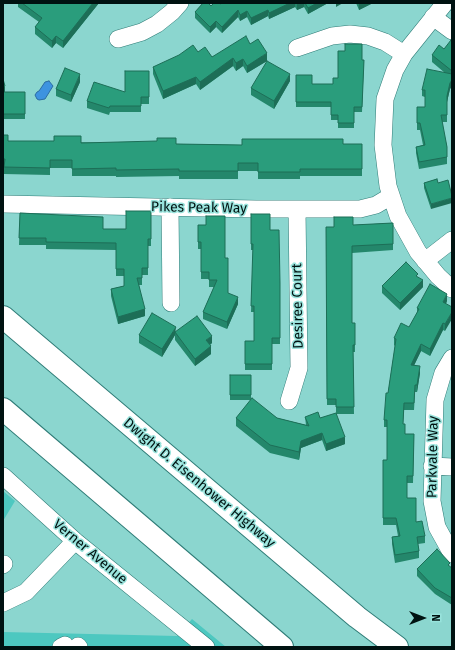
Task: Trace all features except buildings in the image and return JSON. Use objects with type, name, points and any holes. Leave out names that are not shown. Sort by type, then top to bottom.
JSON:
[{"type":"highway","name":"Dwight D. Eisenhower Highway","points":[[3,317],[351,612],[397,647]]},
{"type":"highway","points":[[3,409],[282,647]]},
{"type":"street","points":[[118,40],[142,32],[157,24],[172,12],[180,3]]},
{"type":"street","points":[[445,3],[404,54],[389,85],[383,121],[384,166],[391,196],[407,235],[425,261],[452,289]]},
{"type":"street","points":[[433,17],[452,31]]},
{"type":"street","points":[[297,48],[332,36],[350,34],[368,36],[385,42],[404,54]]},
{"type":"street","name":"Pikes Peak Way","points":[[3,204],[297,209],[368,208],[391,196]]},
{"type":"street","points":[[170,207],[171,303]]},
{"type":"street","name":"Desiree Court","points":[[288,401],[299,368],[297,209]]},
{"type":"street","points":[[425,261],[452,240]]},
{"type":"street","name":"Parkvale Way","points":[[452,358],[443,373],[435,400],[432,466],[432,501],[435,518],[445,543],[452,554]]},
{"type":"street","points":[[432,466],[452,467]]},
{"type":"street","name":"Verner Avenue","points":[[3,476],[75,541],[180,624],[206,647]]},
{"type":"street","points":[[3,602],[26,592],[75,541]]},
{"type":"shaded area","points":[[49,81],[53,86],[45,99],[37,99],[35,95],[37,92],[45,82]]},
{"type":"shaded area","points":[[3,491],[15,501],[3,521]]},
{"type":"shaded area","points":[[192,619],[226,647],[3,647],[3,632],[177,636]]}]
